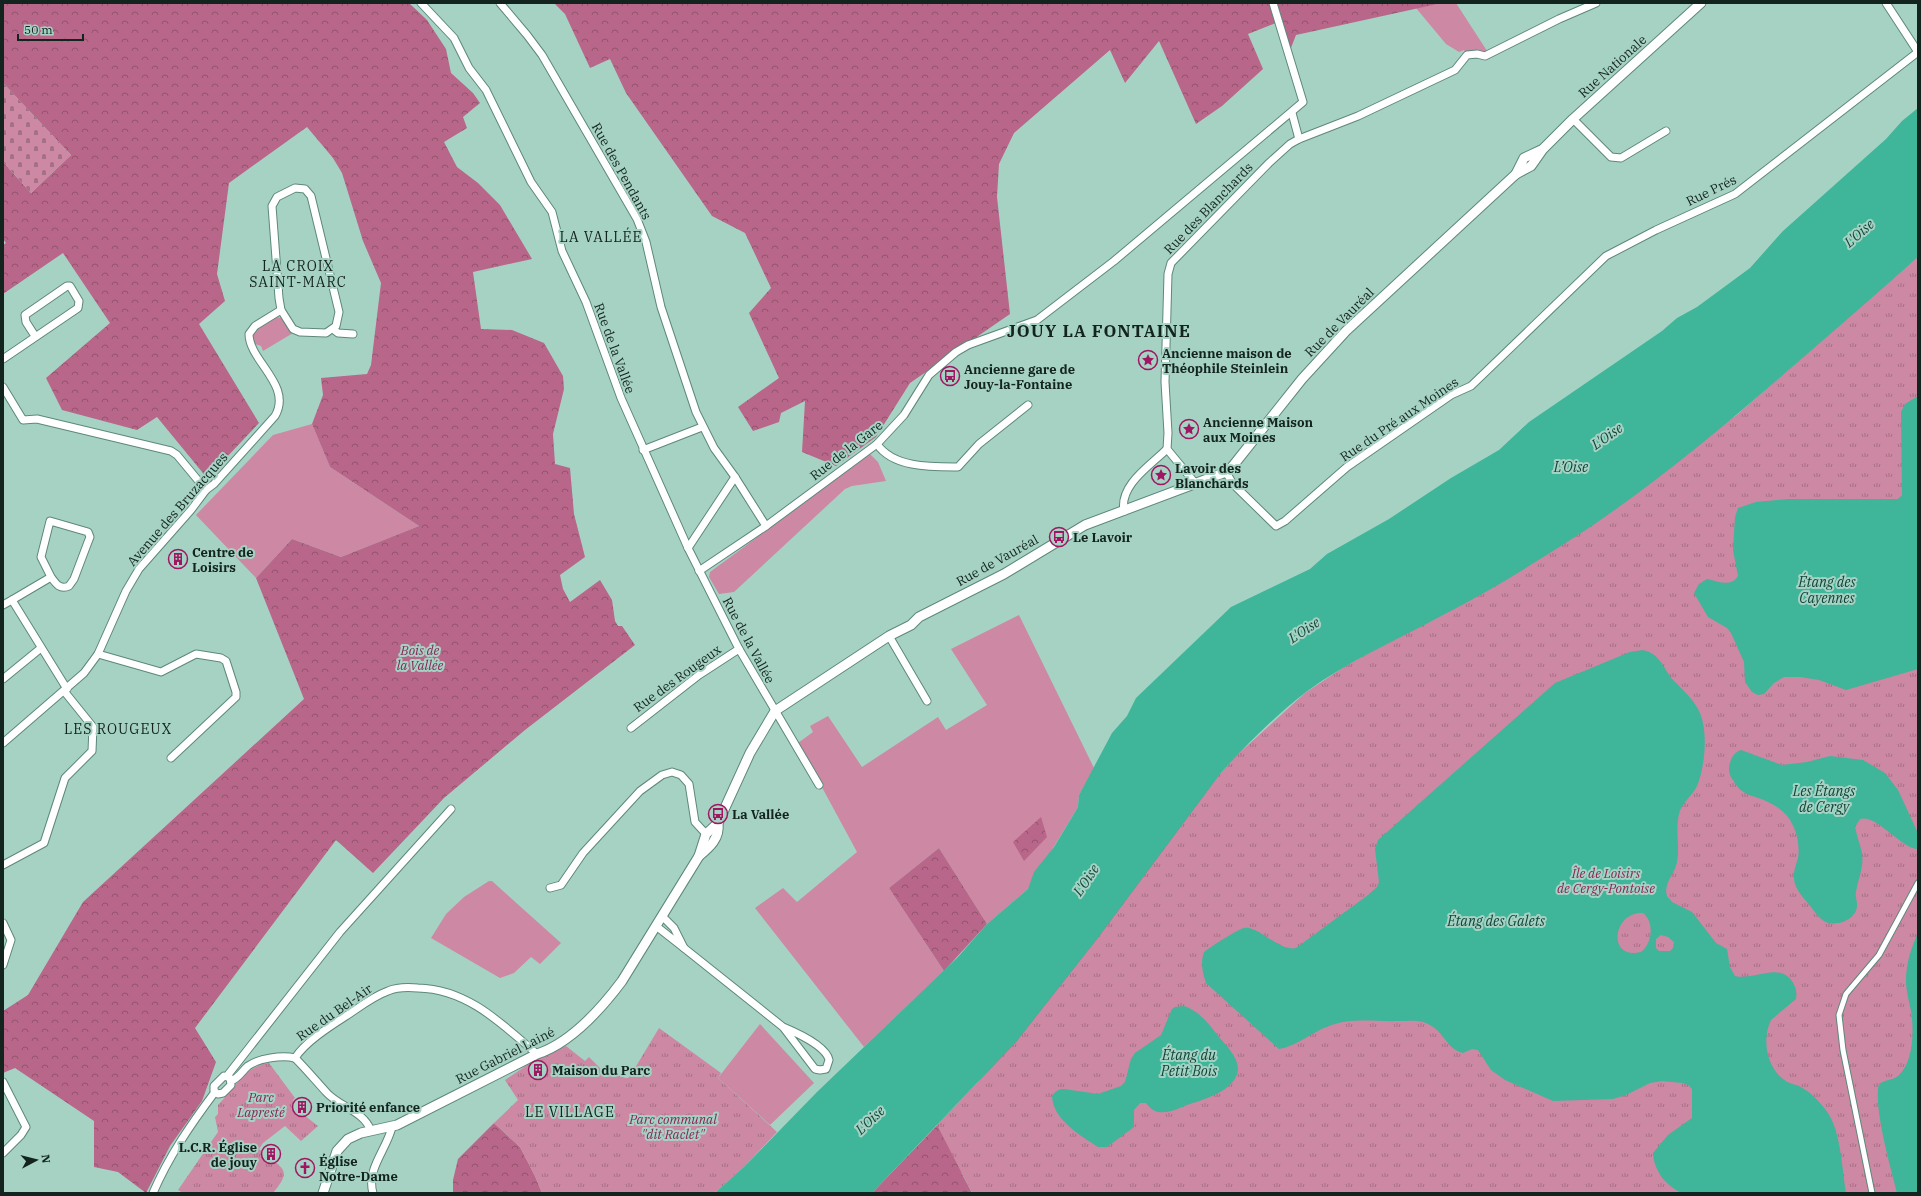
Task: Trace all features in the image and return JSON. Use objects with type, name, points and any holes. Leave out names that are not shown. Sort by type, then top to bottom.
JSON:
[{"type":"street","name":"Rue de la Vallée","points":[[421,3],[454,38],[469,68],[486,90],[531,182],[552,212],[562,252],[586,302],[614,380],[642,450],[699,571],[739,649],[819,785]]},
{"type":"street","name":"Rue des Pendants","points":[[500,3],[542,55],[633,210],[646,242],[662,307],[693,404],[702,427],[714,448],[735,476],[766,526]]},
{"type":"street","name":"Rue de la Gare","points":[[699,571],[766,526],[877,444],[904,415],[929,375],[956,352],[968,345],[1037,320],[1114,261],[1292,113],[1303,102],[1273,3]]},
{"type":"street","name":"Rue des Blanchards","points":[[1167,449],[1168,433],[1165,376],[1168,269],[1171,263],[1269,163],[1290,144],[1358,116],[1455,70],[1467,55],[1477,54],[1485,56],[1559,19],[1596,3]]},
{"type":"street","name":"Rue Nationale","points":[[1456,230],[1516,174],[1524,158],[1543,149],[1573,119],[1700,3]]},
{"type":"street","points":[[1886,3],[1918,52]]},
{"type":"street","name":"Rue Prés","points":[[1532,328],[1606,256],[1656,230],[1735,194],[1918,52]]},
{"type":"street","points":[[1292,113],[1299,139]]},
{"type":"street","points":[[1573,119],[1611,157],[1621,158],[1666,131]]},
{"type":"street","points":[[294,188],[301,188],[308,191],[312,200],[339,312],[339,321],[333,329],[326,333],[300,332],[293,329],[281,310],[272,206],[275,199],[280,195],[294,188]]},
{"type":"street","name":"Rue de Vauréal","points":[[775,711],[889,636],[903,630],[919,617],[942,604],[1004,574],[1085,526],[1226,472],[1232,467],[1302,379],[1346,330],[1456,230]]},
{"type":"street","points":[[3,359],[78,308],[79,301],[70,286],[67,286],[25,315],[26,322],[35,336]]},
{"type":"street","name":"Avenue des Bruzacques","points":[[3,743],[84,673],[98,654],[126,590],[145,560],[191,510],[206,490],[214,484],[271,421],[277,411],[277,387],[251,343],[249,334],[255,326],[281,310]]},
{"type":"street","name":"Rue du Pré aux Moines","points":[[1226,472],[1233,484],[1276,526],[1285,521],[1347,467],[1451,395],[1471,386],[1532,328]]},
{"type":"street","points":[[333,329],[338,333],[354,334]]},
{"type":"street","points":[[3,387],[23,420],[37,419],[171,452],[177,455],[206,490]]},
{"type":"street","points":[[877,444],[884,453],[895,459],[933,467],[958,466],[979,444],[1028,405]]},
{"type":"street","points":[[642,450],[702,427]]},
{"type":"street","points":[[1124,511],[1122,504],[1125,492],[1167,449],[1195,483]]},
{"type":"street","points":[[688,548],[735,476]]},
{"type":"street","points":[[50,521],[88,532],[90,537],[72,584],[66,587],[60,587],[51,577],[41,557],[50,521]]},
{"type":"street","points":[[3,605],[51,577]]},
{"type":"street","points":[[3,865],[43,844],[64,778],[92,751],[93,727],[65,690],[12,600]]},
{"type":"street","points":[[889,636],[927,701]]},
{"type":"street","points":[[3,679],[41,648]]},
{"type":"street","name":"Rue des Rougeux","points":[[630,728],[698,675],[739,649]]},
{"type":"street","points":[[98,654],[161,672],[196,654],[221,658],[226,661],[236,692],[236,697],[171,758]]},
{"type":"street","name":"Rue Gabriel Lainé","points":[[699,856],[713,844],[717,836],[718,823],[750,753],[775,711]]},
{"type":"street","points":[[550,888],[561,885],[583,853],[640,791],[667,774],[677,773],[689,784],[695,822],[706,834]]},
{"type":"street","points":[[229,1079],[340,932],[451,809]]},
{"type":"street","name":"Rue Gabriel Lainé","points":[[323,1193],[334,1156],[340,1146],[352,1137],[371,1131],[392,1127],[537,1054],[550,1049],[579,1028],[622,981],[699,856],[706,834],[718,823]]},
{"type":"street","points":[[1872,1193],[1843,1050],[1839,1023],[1839,1011],[1846,994],[1871,966],[1886,944],[1918,883]]},
{"type":"street","points":[[662,916],[674,928],[684,948]]},
{"type":"street","points":[[3,923],[11,940],[3,965]]},
{"type":"street","points":[[656,926],[783,1028],[815,1069],[820,1070],[826,1068],[829,1060],[825,1053],[800,1034],[783,1028]]},
{"type":"street","name":"Rue du Bel-Air","points":[[229,1079],[236,1079],[245,1068],[254,1063],[286,1056],[295,1058],[300,1050],[374,998],[387,991],[410,987],[440,990],[480,1007],[537,1054]]},
{"type":"street","points":[[295,1058],[328,1094],[367,1120],[371,1131]]},
{"type":"street","points":[[153,1193],[162,1172],[182,1139],[215,1092],[214,1086],[222,1078],[229,1079]]},
{"type":"street","points":[[215,1092],[219,1094],[223,1093],[231,1085],[229,1079]]},
{"type":"street","points":[[3,1082],[26,1127],[21,1135],[3,1153]]},
{"type":"street","points":[[373,1193],[371,1187],[374,1167],[389,1138],[392,1127]]},
{"type":"green space","name":"Bois de la Vallée","points":[[3,3],[409,3],[427,20],[446,49],[451,73],[473,93],[480,103],[463,117],[467,128],[444,142],[457,167],[478,183],[500,205],[532,259],[473,272],[481,329],[512,330],[544,343],[563,376],[564,389],[553,434],[555,464],[570,468],[574,514],[585,557],[560,575],[563,589],[570,602],[600,580],[612,600],[615,621],[618,626],[622,626],[635,645],[525,730],[444,798],[373,873],[336,840],[195,1028],[216,1062],[202,1101],[170,1146],[146,1193],[118,1172],[94,1167],[94,1121],[15,1068],[3,1073],[3,1011],[28,995],[83,902],[304,699],[256,578],[292,539],[341,557],[419,526],[330,467],[312,424],[323,395],[321,378],[367,374],[371,365],[381,283],[363,241],[342,173],[333,158],[307,127],[229,183],[217,274],[225,301],[199,324],[259,423],[207,478],[157,417],[137,430],[62,410],[46,378],[110,323],[63,253],[3,294],[3,245],[6,243],[3,239],[3,162],[31,193],[71,155],[3,83]]},
{"type":"green space","points":[[554,3],[1442,3],[1296,35],[1287,58],[1276,23],[1248,34],[1263,69],[1222,106],[1196,124],[1159,41],[1125,83],[1110,50],[1014,133],[999,164],[997,197],[1010,314],[910,383],[876,437],[836,466],[802,452],[805,401],[781,413],[779,422],[753,431],[738,407],[779,378],[749,313],[771,288],[745,233],[712,216],[626,93],[610,59],[590,68],[565,14]]},
{"type":"green space","points":[[1442,3],[1456,3],[1489,54],[1467,55],[1464,50],[1459,52],[1446,44],[1416,8]]},
{"type":"green space","points":[[3,83],[71,155],[31,193],[3,162]]},
{"type":"green space","points":[[1918,257],[954,1139],[962,1174],[972,1193],[872,1193],[976,1085],[1220,774],[1736,416]]},
{"type":"green space","name":"Île de Loisirs de Cergy-Pontoise","points":[[1918,257],[1918,1193],[972,1193],[937,1125],[1016,1042],[1097,939],[1220,774],[1236,756],[1305,693],[1736,416]]},
{"type":"green space","points":[[276,317],[283,318],[293,333],[263,351],[261,346],[255,344],[253,335],[258,328]]},
{"type":"green space","points":[[312,424],[330,467],[419,526],[341,557],[292,539],[256,578],[196,515],[273,435]]},
{"type":"green space","points":[[870,454],[878,462],[886,481],[852,486],[845,489],[734,592],[719,594],[709,577],[710,572]]},
{"type":"green space","points":[[1019,615],[1094,768],[1079,795],[1078,807],[1028,889],[987,924],[939,848],[889,888],[944,971],[864,1047],[755,908],[783,888],[797,902],[857,852],[798,743],[813,732],[810,726],[828,716],[862,767],[938,717],[946,730],[987,705],[951,649]]},
{"type":"green space","points":[[1041,817],[1047,837],[1024,861],[1013,842]]},
{"type":"green space","points":[[939,848],[987,924],[944,971],[889,888]]},
{"type":"green space","points":[[489,881],[492,881],[561,943],[540,964],[531,957],[514,973],[500,978],[431,938],[446,914],[464,897]]},
{"type":"green space","points":[[760,1024],[814,1083],[770,1125],[718,1078]]},
{"type":"green space","name":"Parc communal \"dit Raclet\"","points":[[659,1028],[721,1073],[718,1078],[777,1132],[746,1165],[715,1193],[542,1193],[520,1147],[494,1123],[518,1100],[505,1080],[542,1055],[566,1046],[585,1061],[589,1057],[601,1069],[606,1064],[619,1075],[628,1078]]},
{"type":"green space","name":"Parc Lapresté","points":[[269,1063],[295,1098],[293,1100],[304,1115],[318,1126],[301,1141],[285,1126],[263,1143],[259,1149],[282,1168],[284,1172],[280,1184],[273,1193],[183,1193],[178,1190],[218,1132],[215,1117],[218,1114],[218,1105],[240,1079],[253,1068]]},
{"type":"green space","points":[[494,1123],[520,1147],[542,1193],[453,1193],[453,1180],[458,1159]]},
{"type":"water","name":"L’Oise","points":[[1918,108],[1918,257],[1742,410],[1685,457],[1626,502],[1595,524],[1504,581],[1339,670],[1306,692],[1272,720],[1220,774],[1097,939],[1016,1042],[872,1193],[715,1193],[746,1165],[817,1092],[957,958],[987,924],[1028,889],[1034,872],[1054,847],[1078,807],[1079,795],[1112,733],[1127,716],[1136,698],[1231,607],[1310,569],[1327,554],[1389,519],[1451,478],[1499,450],[1529,422],[1662,331],[1677,318],[1697,307],[1750,268],[1783,231],[1886,139],[1902,121]]},
{"type":"water","name":"Étang des Cayennes","points":[[1918,396],[1918,669],[1846,690],[1819,680],[1800,677],[1784,677],[1774,683],[1764,694],[1758,695],[1752,692],[1745,682],[1744,662],[1731,633],[1727,628],[1708,617],[1694,593],[1699,584],[1707,579],[1728,583],[1735,580],[1738,576],[1733,550],[1735,517],[1738,508],[1756,502],[1788,499],[1898,499],[1902,495],[1901,412],[1905,404]]},
{"type":"water","name":"Étang des Galets","points":[[1643,650],[1658,658],[1674,681],[1696,705],[1704,726],[1705,748],[1702,769],[1697,786],[1680,810],[1677,826],[1677,862],[1668,883],[1666,891],[1667,896],[1672,902],[1692,912],[1716,943],[1727,949],[1730,967],[1735,976],[1742,977],[1773,972],[1780,973],[1792,981],[1796,990],[1796,999],[1771,1020],[1768,1027],[1766,1043],[1769,1059],[1777,1073],[1786,1082],[1799,1086],[1808,1091],[1828,1113],[1836,1131],[1846,1193],[1682,1193],[1676,1190],[1666,1182],[1658,1172],[1653,1153],[1668,1135],[1692,1118],[1692,1089],[1688,1085],[1682,1083],[1662,1081],[1650,1083],[1626,1095],[1613,1099],[1553,1101],[1505,1080],[1491,1070],[1478,1050],[1472,1049],[1463,1053],[1457,1051],[1436,1029],[1423,1022],[1417,1021],[1355,1021],[1338,1023],[1292,1045],[1279,1049],[1206,983],[1202,964],[1204,952],[1235,932],[1244,928],[1250,928],[1256,930],[1276,943],[1289,948],[1296,948],[1368,895],[1377,887],[1379,882],[1375,849],[1378,840],[1555,683],[1630,652]],"holes":[[[1643,913],[1647,917],[1651,927],[1650,939],[1648,944],[1641,952],[1630,953],[1623,950],[1619,944],[1619,929],[1623,921],[1630,916]],[[1661,935],[1668,937],[1674,942],[1673,948],[1670,951],[1659,951],[1656,948],[1656,939]]]},
{"type":"water","name":"Les Étangs de Cergy","points":[[1741,750],[1782,765],[1807,762],[1830,756],[1863,760],[1885,773],[1898,790],[1917,831],[1918,848],[1916,849],[1902,842],[1873,821],[1860,819],[1855,827],[1862,853],[1862,869],[1856,894],[1856,909],[1851,918],[1841,922],[1831,923],[1824,921],[1817,915],[1796,887],[1794,874],[1799,849],[1796,834],[1790,820],[1776,806],[1745,793],[1737,786],[1731,776],[1729,765],[1735,753]]},
{"type":"water","points":[[1918,933],[1918,1193],[1897,1193],[1880,1122],[1878,1094],[1879,1084],[1898,1076],[1907,1063],[1910,1054],[1912,1045],[1912,1027],[1911,1011],[1906,988],[1906,975],[1909,956]]},
{"type":"water","name":"Étang du Petit Bois","points":[[1184,1006],[1203,1018],[1234,1056],[1238,1071],[1235,1079],[1230,1085],[1206,1099],[1166,1112],[1156,1111],[1151,1109],[1146,1103],[1140,1103],[1134,1110],[1134,1127],[1107,1147],[1098,1147],[1076,1132],[1062,1120],[1054,1105],[1052,1096],[1055,1093],[1064,1089],[1098,1094],[1121,1086],[1125,1082],[1131,1059],[1135,1053],[1161,1035],[1172,1009],[1175,1007]]},
{"type":"place","name":"Ancienne maison de Théophile Steinlein","points":[[1148,360]]},
{"type":"place","name":"Ancienne gare de Jouy-la-Fontaine","points":[[950,376]]},
{"type":"place","name":"Ancienne Maison aux Moines","points":[[1189,429]]},
{"type":"place","name":"Lavoir des Blanchards","points":[[1161,475]]},
{"type":"place","name":"Le Lavoir","points":[[1059,537]]},
{"type":"place","name":"Centre de Loisirs","points":[[178,559]]},
{"type":"place","name":"La Vallée","points":[[718,814]]},
{"type":"place","name":"Maison du Parc","points":[[538,1070]]},
{"type":"place","name":"Priorité enfance","points":[[302,1107]]},
{"type":"place","name":"L.C.R. Église de jouy","points":[[271,1154]]},
{"type":"place","name":"Église Notre-Dame","points":[[305,1168]]},
{"type":"district","name":"LA VALLÉE","points":[[601,237]]},
{"type":"district","name":"LA CROIX SAINT-MARC","points":[[298,274]]},
{"type":"district","name":"JOUY LA FONTAINE","points":[[1099,331]]},
{"type":"district","name":"LES ROUGEUX","points":[[118,729]]},
{"type":"district","name":"LE VILLAGE","points":[[570,1112]]},
{"type":"water label","name":"L'Oise","points":[[1859,233]]},
{"type":"water label","name":"L'Oise","points":[[1607,436]]},
{"type":"water label","name":"L'Oise","points":[[1304,630]]},
{"type":"water label","name":"L'Oise","points":[[1086,880]]},
{"type":"water label","name":"L'Oise","points":[[870,1120]]}]
